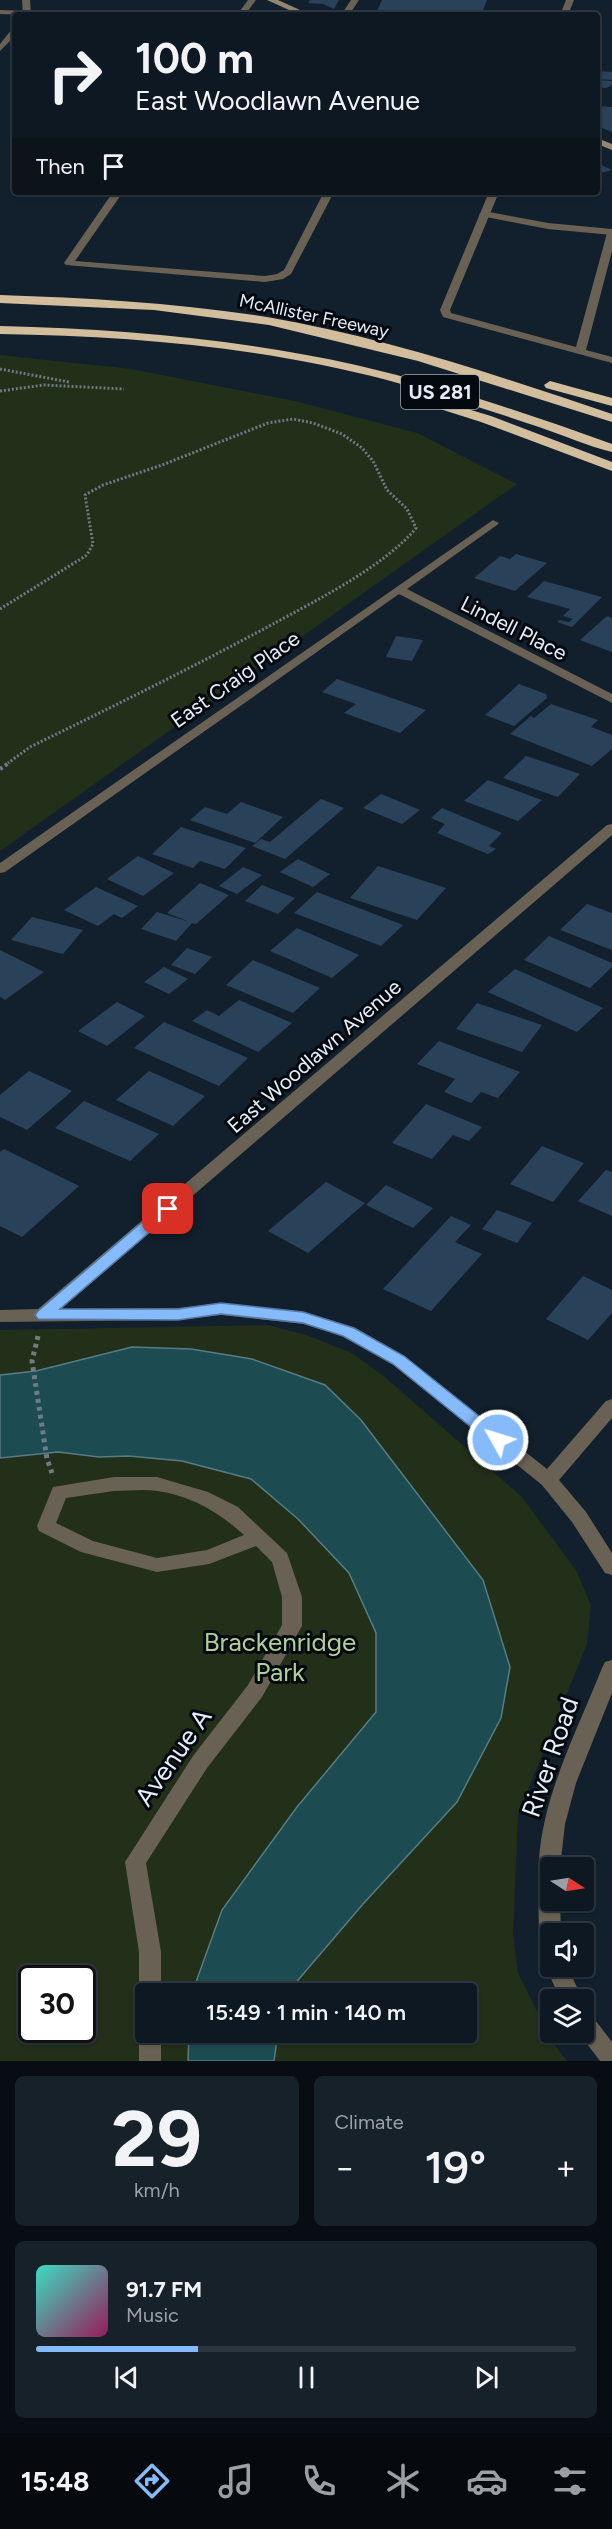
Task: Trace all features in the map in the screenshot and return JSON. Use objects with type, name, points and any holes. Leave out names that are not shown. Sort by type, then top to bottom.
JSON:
[{"type":"highway","name":"McAllister Freeway","points":[[0,299],[118,304],[207,313],[305,329],[425,359],[612,418]]},
{"type":"highway","points":[[305,329],[437,354],[612,402]]},
{"type":"highway","name":"US 281","points":[[0,330],[125,336],[264,353],[355,369],[422,386],[612,448]]},
{"type":"highway","points":[[264,353],[486,419],[612,467]]},
{"type":"main road","points":[[271,0],[300,12]]},
{"type":"street","points":[[0,49],[12,35]]},
{"type":"street","points":[[116,195],[69,263],[265,279],[280,277],[288,272],[327,195]]},
{"type":"street","points":[[493,195],[445,310],[447,315],[612,360]]},
{"type":"street","points":[[484,214],[548,226],[612,232],[580,352]]},
{"type":"street","name":"East Craig Place","points":[[0,869],[186,736],[400,590],[493,523]]},
{"type":"street","name":"Lindell Place","points":[[400,590],[612,699]]},
{"type":"street","name":"East Woodlawn Avenue","points":[[43,1315],[612,828]]},
{"type":"street","points":[[0,1316],[178,1314],[221,1309],[303,1318],[349,1332],[398,1360],[548,1480],[579,1517],[612,1568]]},
{"type":"street","points":[[548,1480],[612,1406]]},
{"type":"street","name":"Avenue A","points":[[150,1983],[150,1952],[135,1862],[200,1762],[255,1691],[292,1626],[292,1596],[280,1558],[231,1512],[202,1497],[157,1484],[114,1484],[59,1492],[46,1526],[88,1547],[156,1565],[209,1557],[257,1538]]},
{"type":"street","name":"River Road","points":[[550,1923],[549,1860],[555,1824],[566,1783],[612,1668]]},
{"type":"street","points":[[594,2036],[612,2059]]},
{"type":"street","points":[[150,2043],[150,2061]]},
{"type":"path","points":[[0,369],[82,385]]},
{"type":"path","points":[[0,391],[44,385],[82,385],[124,389]]},
{"type":"path","points":[[0,609],[87,555],[93,544],[85,495],[103,484],[162,465],[268,423],[293,419],[313,423],[342,434],[362,448],[373,461],[387,490],[407,509],[416,528],[404,543],[331,593],[196,665],[30,747],[0,769]]},
{"type":"path","points":[[32,1361],[47,1459]]},
{"type":"green space","points":[[0,355],[131,369],[295,401],[417,433],[517,484],[0,851]]},
{"type":"green space","name":"Brackenridge Park","points":[[268,1325],[306,1335],[352,1353],[386,1378],[521,1496],[576,1570],[591,1605],[587,1644],[518,1814],[513,1934],[518,1973],[540,2017],[540,2043],[553,2043],[567,2061],[0,2061],[0,1330]]},
{"type":"shaded area","points":[[132,1347],[191,1349],[252,1359],[325,1385],[361,1420],[483,1580],[510,1667],[501,1718],[457,1802],[363,1904],[296,1983],[196,1983],[222,1910],[297,1807],[376,1712],[376,1633],[349,1573],[298,1519],[251,1479],[182,1461],[129,1456],[99,1457],[58,1452],[0,1458],[0,1375],[36,1371]]},
{"type":"shaded area","points":[[189,2043],[277,2043],[274,2061],[188,2061]]},
{"type":"building","points":[[310,0],[339,0],[334,9],[323,4],[308,3]]},
{"type":"building","points":[[382,0],[487,0],[482,12],[376,12]]},
{"type":"building","points":[[600,71],[612,72],[612,80],[600,79]]},
{"type":"building","points":[[600,80],[612,81],[612,85],[600,87]]},
{"type":"building","points":[[600,106],[612,107],[612,132],[600,127]]},
{"type":"building","points":[[600,164],[612,170],[600,173]]},
{"type":"building","points":[[516,554],[547,563],[515,591],[474,578],[500,556],[510,559]]},
{"type":"building","points":[[544,581],[602,597],[572,627],[557,622],[560,620],[569,622],[573,619],[563,616],[570,609],[527,597]]},
{"type":"building","points":[[607,616],[612,618],[612,652],[580,640]]},
{"type":"building","points":[[396,636],[423,640],[412,661],[386,657]]},
{"type":"building","points":[[337,679],[426,710],[400,733],[344,713],[356,704],[322,692]]},
{"type":"building","points":[[519,684],[546,694],[547,698],[514,726],[485,715]]},
{"type":"building","points":[[551,704],[598,720],[591,727],[612,735],[612,749],[592,766],[510,734],[531,716],[534,718]]},
{"type":"building","points":[[526,756],[580,774],[558,797],[503,778]]},
{"type":"building","points":[[488,780],[542,800],[518,821],[464,801]]},
{"type":"building","points":[[381,794],[420,810],[402,824],[363,808]]},
{"type":"building","points":[[321,799],[344,808],[285,859],[252,846],[261,839],[270,842]]},
{"type":"building","points":[[241,802],[283,817],[255,843],[190,820],[205,807],[227,814]]},
{"type":"building","points":[[442,808],[502,833],[489,846],[496,849],[488,854],[437,833],[445,824],[431,818]]},
{"type":"building","points":[[181,827],[246,848],[225,869],[200,861],[193,868],[152,854]]},
{"type":"building","points":[[138,856],[174,873],[143,896],[107,879]]},
{"type":"building","points":[[298,859],[330,874],[313,887],[280,872]]},
{"type":"building","points":[[378,866],[446,888],[417,920],[350,898]]},
{"type":"building","points":[[243,867],[262,875],[237,894],[219,886]]},
{"type":"building","points":[[200,883],[229,895],[196,924],[192,923],[176,941],[141,929],[157,912],[190,922],[167,913]]},
{"type":"building","points":[[262,885],[295,898],[278,914],[245,901]]},
{"type":"building","points":[[96,887],[138,906],[122,918],[114,914],[98,926],[64,910]]},
{"type":"building","points":[[317,892],[403,925],[381,946],[294,913]]},
{"type":"building","points":[[587,904],[612,913],[612,950],[560,930]]},
{"type":"building","points":[[32,917],[83,930],[63,954],[11,940]]},
{"type":"building","points":[[297,928],[359,955],[332,978],[270,951]]},
{"type":"building","points":[[549,936],[612,963],[612,967],[590,988],[524,960]]},
{"type":"building","points":[[187,948],[212,957],[195,974],[171,965]]},
{"type":"building","points":[[0,950],[44,972],[5,1000],[0,997]]},
{"type":"building","points":[[253,960],[320,988],[293,1013],[226,985]]},
{"type":"building","points":[[164,967],[188,979],[169,994],[144,982]]},
{"type":"building","points":[[515,969],[603,1008],[577,1032],[488,992]]},
{"type":"building","points":[[239,1000],[292,1023],[258,1052],[192,1021],[207,1010],[219,1016]]},
{"type":"building","points":[[117,1002],[145,1016],[107,1046],[78,1031]]},
{"type":"building","points":[[477,1003],[542,1025],[522,1052],[456,1029]]},
{"type":"building","points":[[164,1022],[248,1058],[219,1086],[134,1048]]},
{"type":"building","points":[[439,1041],[520,1072],[498,1098],[481,1092],[471,1103],[444,1092],[455,1079],[417,1064]]},
{"type":"building","points":[[29,1071],[72,1091],[27,1130],[0,1117],[0,1095]]},
{"type":"building","points":[[149,1071],[205,1096],[173,1126],[116,1100]]},
{"type":"building","points":[[84,1101],[159,1134],[130,1161],[55,1128]]},
{"type":"building","points":[[426,1104],[482,1127],[469,1141],[453,1135],[432,1159],[392,1143]]},
{"type":"building","points":[[542,1146],[584,1163],[553,1202],[510,1184]]},
{"type":"building","points":[[4,1149],[79,1186],[22,1237],[0,1226],[0,1152]]},
{"type":"building","points":[[606,1170],[612,1172],[612,1216],[578,1201]]},
{"type":"building","points":[[326,1182],[365,1203],[308,1253],[268,1231]]},
{"type":"building","points":[[386,1185],[433,1208],[413,1228],[366,1205]]},
{"type":"building","points":[[497,1210],[532,1223],[517,1243],[482,1229]]},
{"type":"building","points":[[451,1216],[471,1225],[455,1242],[482,1254],[431,1311],[383,1289]]},
{"type":"building","points":[[583,1276],[612,1290],[612,1313],[588,1340],[546,1319]]},
{"type":"route","points":[[168,1209],[43,1315],[178,1314],[221,1309],[303,1318],[349,1332],[398,1360],[498,1440]]}]
